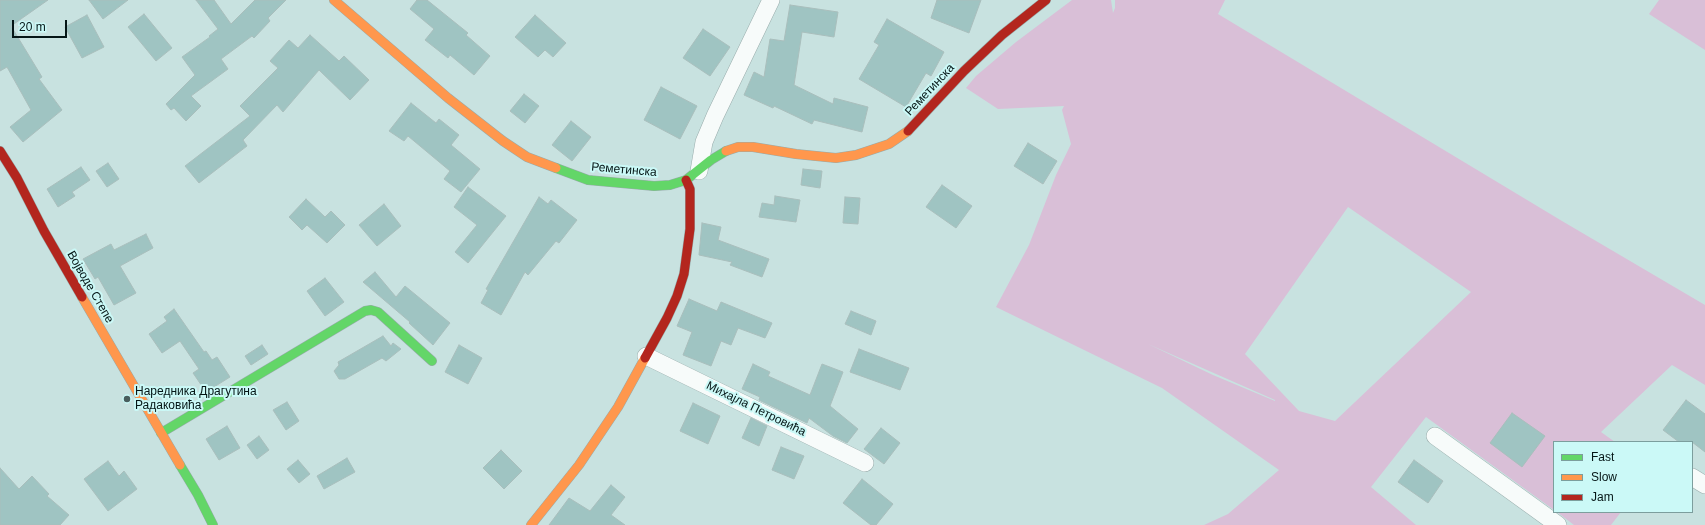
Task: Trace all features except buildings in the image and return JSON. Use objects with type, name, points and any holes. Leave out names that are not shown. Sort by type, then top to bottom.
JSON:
[{"type":"street","name":"Реметинска","points":[[334,0],[448,98],[503,141],[527,157],[572,175],[603,182],[654,186],[670,185],[692,176],[711,160],[728,150],[738,147],[753,147],[796,154],[836,158],[856,155],[889,144],[910,130],[964,71],[1002,35],[1046,0]]},
{"type":"street","points":[[531,525],[584,459],[618,407],[667,318],[677,296],[684,274],[690,230],[690,189],[692,176],[715,116],[771,0]]},
{"type":"street","name":"Војводе Степе","points":[[0,151],[17,178],[48,238],[198,495],[213,525]]},
{"type":"street","points":[[161,433],[365,311],[371,310],[378,312],[432,361]]},
{"type":"street","name":"Михајла Петровића","points":[[646,356],[865,463]]},
{"type":"street","points":[[1435,436],[1558,525]]},
{"type":"street","points":[[1693,478],[1705,485]]},
{"type":"shaded area","points":[[1072,0],[1111,0],[1113,13],[1115,8],[1115,0],[1225,0],[1218,14],[1562,221],[1705,305],[1705,385],[1672,365],[1601,432],[1614,441],[1553,441],[1553,509],[1426,417],[1371,487],[1416,525],[1204,525],[1228,514],[1279,470],[1162,388],[996,307],[1029,245],[1056,175],[1071,144],[1062,110],[1064,106],[998,109],[966,88],[976,76],[1016,42]],"holes":[[[1348,207],[1471,292],[1335,421],[1299,411],[1245,354]],[[1148,344],[1275,400],[1213,375]]]},
{"type":"shaded area","points":[[1659,0],[1705,0],[1705,50],[1649,14]]},
{"type":"shaded area","points":[[1558,513],[1620,513],[1611,525],[1574,525]]},
{"type":"traffic: fast","points":[[556,168],[588,180],[654,186],[670,185],[686,180],[711,160],[726,151]]},
{"type":"traffic: fast","points":[[161,433],[365,311],[371,310],[378,312],[432,361]]},
{"type":"traffic: fast","points":[[180,465],[198,495],[213,525]]},
{"type":"traffic: slow","points":[[334,0],[448,98],[503,141],[527,157],[556,168]]},
{"type":"traffic: slow","points":[[726,151],[738,147],[753,147],[796,154],[836,158],[856,155],[889,144],[908,131]]},
{"type":"traffic: slow","points":[[82,297],[180,465]]},
{"type":"traffic: slow","points":[[531,525],[579,465],[618,407],[645,358]]},
{"type":"traffic: jam","points":[[908,131],[964,71],[1002,35],[1046,0]]},
{"type":"traffic: jam","points":[[0,151],[17,178],[44,231],[82,297]]},
{"type":"traffic: jam","points":[[645,358],[667,318],[677,296],[684,274],[690,229],[690,189],[686,180]]},
{"type":"place","name":"Наредника Драгутина Радаковића","points":[[127,399]]}]
